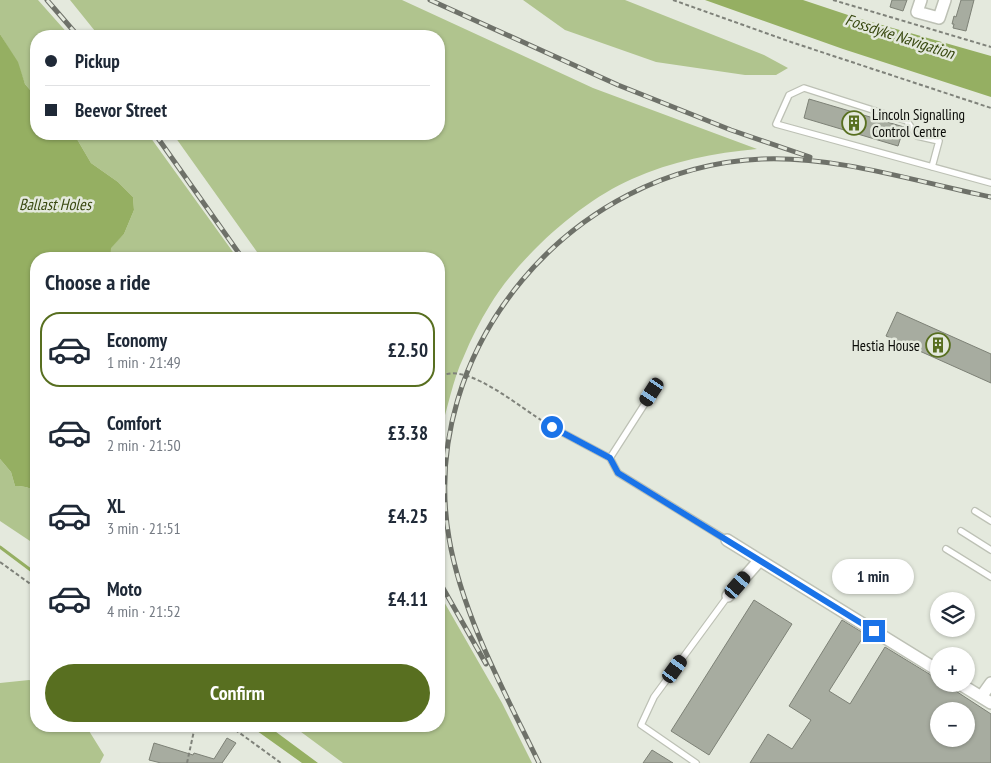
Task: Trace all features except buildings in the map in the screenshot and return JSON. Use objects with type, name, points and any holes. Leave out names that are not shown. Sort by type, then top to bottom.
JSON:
[{"type":"street","points":[[921,0],[918,12],[939,18],[945,0]]},
{"type":"street","points":[[727,540],[930,665]]},
{"type":"street","points":[[728,596],[760,561]]},
{"type":"street","points":[[973,692],[986,700],[991,683]]},
{"type":"lane","points":[[932,167],[939,141],[917,136],[907,121],[804,88],[789,95],[776,124],[874,150],[932,167],[991,183]]},
{"type":"lane","points":[[610,458],[652,392]]},
{"type":"lane","points":[[552,427],[610,458],[618,473],[727,540]]},
{"type":"lane","points":[[975,512],[991,521]]},
{"type":"lane","points":[[961,531],[991,550]]},
{"type":"lane","points":[[946,549],[991,577]]},
{"type":"lane","points":[[696,763],[641,725],[654,698],[728,596]]},
{"type":"path","points":[[673,0],[791,42],[991,108]]},
{"type":"path","points":[[833,0],[991,47]]},
{"type":"path","points":[[445,376],[457,373],[497,390],[552,427]]},
{"type":"path","points":[[0,562],[30,584]]},
{"type":"path","points":[[187,763],[194,732]]},
{"type":"path","points":[[238,732],[281,763]]},
{"type":"shaded area","points":[[0,0],[38,0],[65,30],[30,30],[30,90],[25,84],[17,62],[0,34]]},
{"type":"shaded area","points":[[70,0],[402,0],[593,88],[757,149],[693,159],[662,167],[632,179],[592,201],[553,232],[517,268],[490,305],[460,366],[445,414],[445,252],[257,252],[177,140],[445,140],[445,30],[94,30]]},
{"type":"shaded area","points":[[523,0],[625,0],[764,55],[788,68],[776,75],[745,75],[656,62],[565,30]]},
{"type":"shaded area","points":[[78,140],[152,140],[233,252],[110,252],[110,248],[124,234],[134,210],[133,197],[118,182],[91,163]]},
{"type":"shaded area","points":[[0,459],[11,472],[15,486],[30,488],[30,541],[0,521]]},
{"type":"shaded area","points":[[445,603],[502,703],[532,763],[343,763],[301,732],[445,732]]},
{"type":"shaded area","points":[[30,680],[30,732],[90,732],[104,755],[100,763],[0,763],[0,683]]},
{"type":"water","name":"Fossdyke Navigation","points":[[705,0],[803,0],[854,17],[991,56],[991,97],[843,49]]},
{"type":"water","name":"Ballast Holes","points":[[0,34],[18,62],[25,84],[30,90],[30,140],[78,140],[91,163],[118,182],[133,197],[134,210],[124,234],[111,248],[111,252],[30,252],[30,488],[15,486],[11,472],[0,459]]},
{"type":"water","points":[[258,732],[276,732],[318,763],[302,763]]},
{"type":"waterway","points":[[0,547],[30,570]]},
{"type":"railway","points":[[47,0],[73,30]]},
{"type":"railway","points":[[430,0],[618,85],[731,130],[810,157]]},
{"type":"railway","points":[[159,140],[238,252]]},
{"type":"railway","points":[[539,763],[486,653],[464,596],[449,538],[445,468],[458,400],[484,337],[522,281],[571,233],[628,195],[692,170],[762,159],[791,159],[877,171],[991,197]]},
{"type":"railway","points":[[445,592],[486,664]]},
{"type":"place","name":"Lincoln Signalling Control Centre","points":[[854,123]]},
{"type":"place","name":"Hestia House","points":[[938,345]]},
{"type":"route","points":[[552,427],[610,458],[618,473],[874,631]]}]
